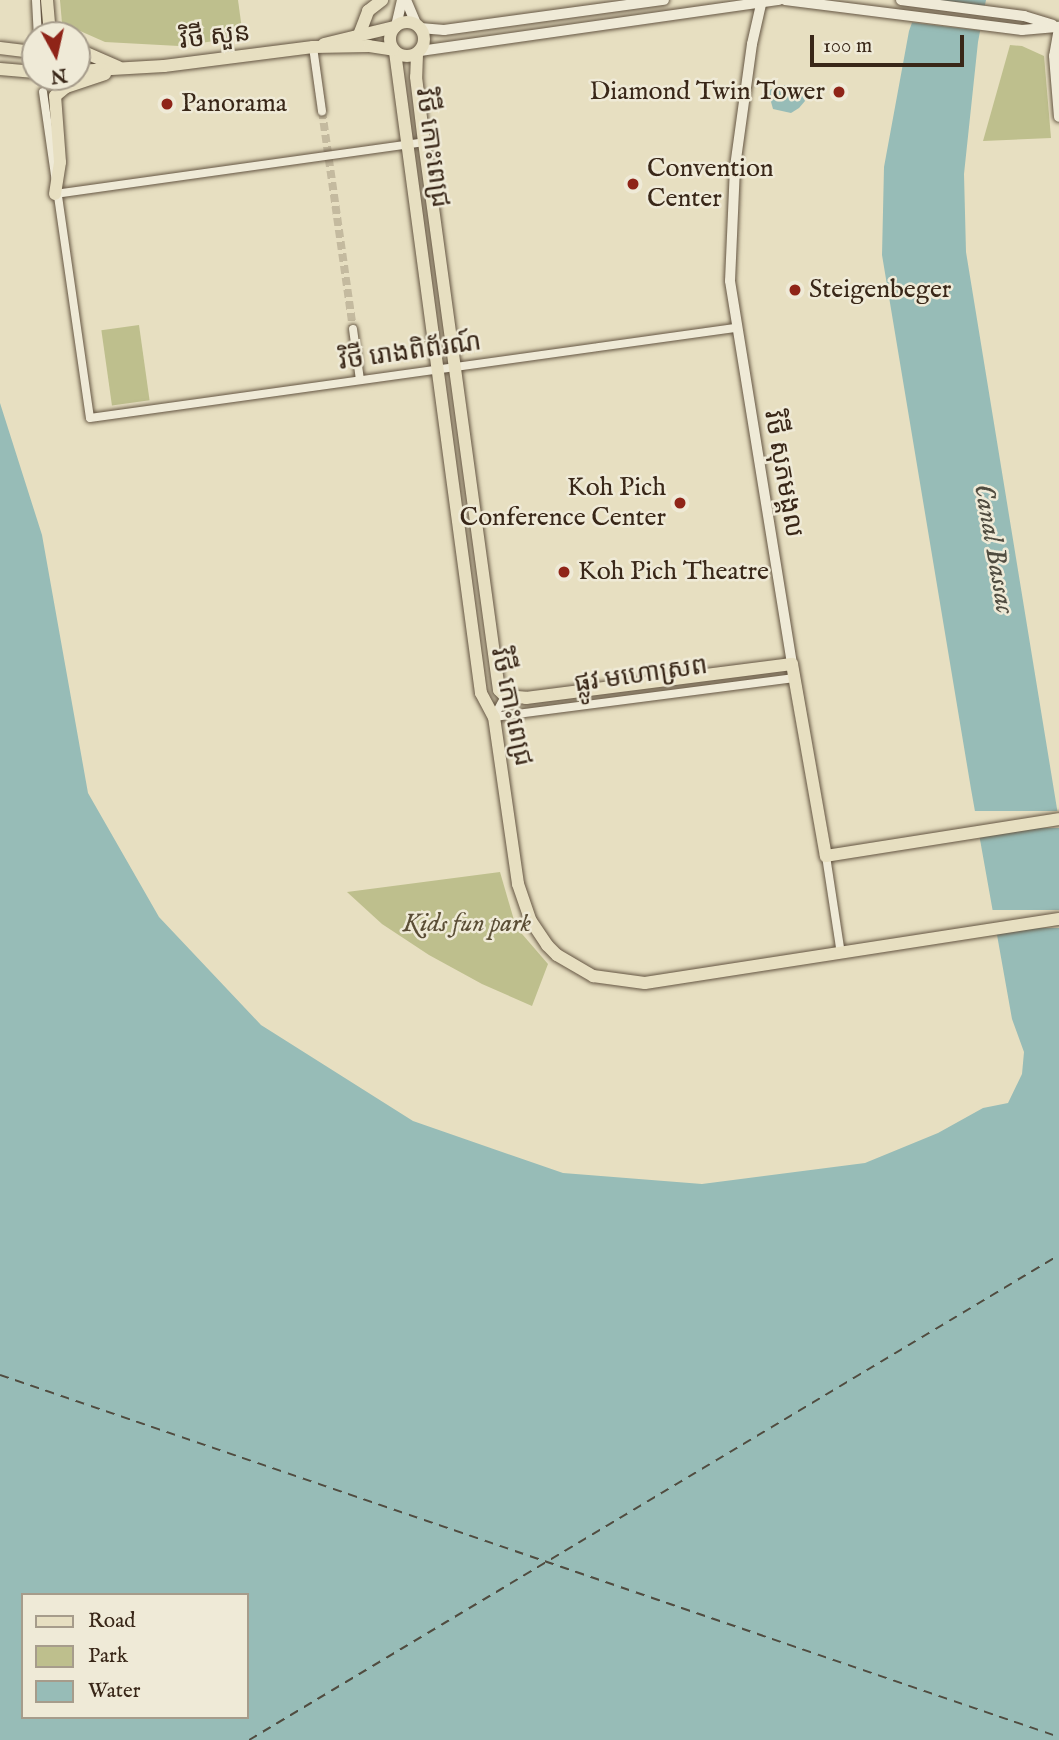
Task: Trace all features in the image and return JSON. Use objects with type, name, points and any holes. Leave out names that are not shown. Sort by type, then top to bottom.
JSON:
[{"type":"main road","points":[[47,0],[49,21]]},
{"type":"main road","points":[[359,35],[368,11],[382,0]]},
{"type":"main road","points":[[404,0],[425,39],[419,52]]},
{"type":"main road","points":[[404,0],[390,37],[394,51],[405,57],[419,52],[779,0]]},
{"type":"main road","points":[[395,26],[404,22],[444,30],[664,0]]},
{"type":"main road","points":[[785,0],[1022,30],[1059,27],[1024,16],[901,0]]},
{"type":"main road","name":"វិថី សួន","points":[[313,47],[395,26]]},
{"type":"main road","name":"វិថី សួន","points":[[122,68],[313,47],[369,46],[394,51]]},
{"type":"main road","name":"វិថី កោះពេជ្រ","points":[[394,51],[409,144],[481,693],[494,717],[518,884],[531,921],[557,955],[593,976],[645,983],[957,937],[1059,919]]},
{"type":"main road","name":"វិថី កោះពេជ្រ","points":[[419,52],[416,77],[454,367],[496,681],[505,696]]},
{"type":"main road","points":[[91,55],[122,68]]},
{"type":"main road","points":[[91,62],[122,68]]},
{"type":"main road","points":[[91,70],[122,68]]},
{"type":"main road","points":[[55,194],[60,162],[55,96],[66,87],[122,68]]},
{"type":"main road","name":"វិថី សុភមង្គល","points":[[792,664],[825,856]]},
{"type":"main road","name":"ផ្លូវ មហោស្រព","points":[[505,696],[526,698],[792,664]]},
{"type":"main road","points":[[825,856],[942,840],[1059,819]]},
{"type":"street","points":[[36,0],[37,21]]},
{"type":"street","name":"វិថី សុភមង្គល","points":[[761,1],[752,44],[733,197],[730,281],[735,328],[792,664]]},
{"type":"street","points":[[1059,28],[1054,56],[1059,117]]},
{"type":"street","points":[[313,47],[322,111]]},
{"type":"street","points":[[43,92],[55,194],[424,142]]},
{"type":"street","name":"វិថី រោងពិព័រណ៍","points":[[55,194],[90,418],[735,328]]},
{"type":"street","points":[[354,329],[360,380]]},
{"type":"street","name":"ផ្លូវ មហោស្រព","points":[[494,717],[794,678]]},
{"type":"street","points":[[494,717],[505,696]]},
{"type":"street","name":"វិថី សុភមង្គល","points":[[825,856],[841,954]]},
{"type":"green space","points":[[60,0],[238,0],[243,37],[179,46],[105,42],[91,36],[91,21],[62,21]]},
{"type":"green space","points":[[1010,45],[1022,46],[1044,56],[1051,138],[983,141]]},
{"type":"green space","points":[[139,325],[150,400],[112,406],[101,330]]},
{"type":"green space","name":"Kids fun park","points":[[500,872],[516,927],[548,964],[532,1006],[482,984],[429,955],[382,924],[347,892]]},
{"type":"water","name":"Canal Bassac","points":[[920,0],[986,0],[978,42],[964,174],[966,252],[1059,821],[1059,1740],[0,1740],[0,403],[42,535],[88,793],[159,917],[261,1025],[413,1121],[563,1173],[702,1184],[865,1163],[938,1133],[983,1108],[1008,1103],[1022,1074],[1024,1052],[1012,1019],[971,789],[882,255],[884,167],[909,31]]},
{"type":"water","points":[[779,85],[794,86],[805,101],[791,113],[773,109],[768,91]]},
{"type":"pier","points":[[916,0],[988,6],[983,31],[908,22]]},
{"type":"pier","points":[[973,811],[1059,811],[1059,828],[973,828]]},
{"type":"pier","points":[[990,910],[1059,910],[1059,928],[990,928]]},
{"type":"ferry route","points":[[249,1740],[1059,1255]]},
{"type":"ferry route","points":[[0,1375],[1059,1737]]},
{"type":"tunnel","points":[[322,111],[353,329]]},
{"type":"place","name":"Diamond Twin Tower","points":[[839,92]]},
{"type":"place","name":"Panorama","points":[[167,104]]},
{"type":"place","name":"Convention Center","points":[[633,184]]},
{"type":"place","name":"Steigenbeger","points":[[795,290]]},
{"type":"place","name":"Koh Pich Conference Center","points":[[680,503]]},
{"type":"place","name":"Koh Pich Theatre","points":[[564,572]]}]
